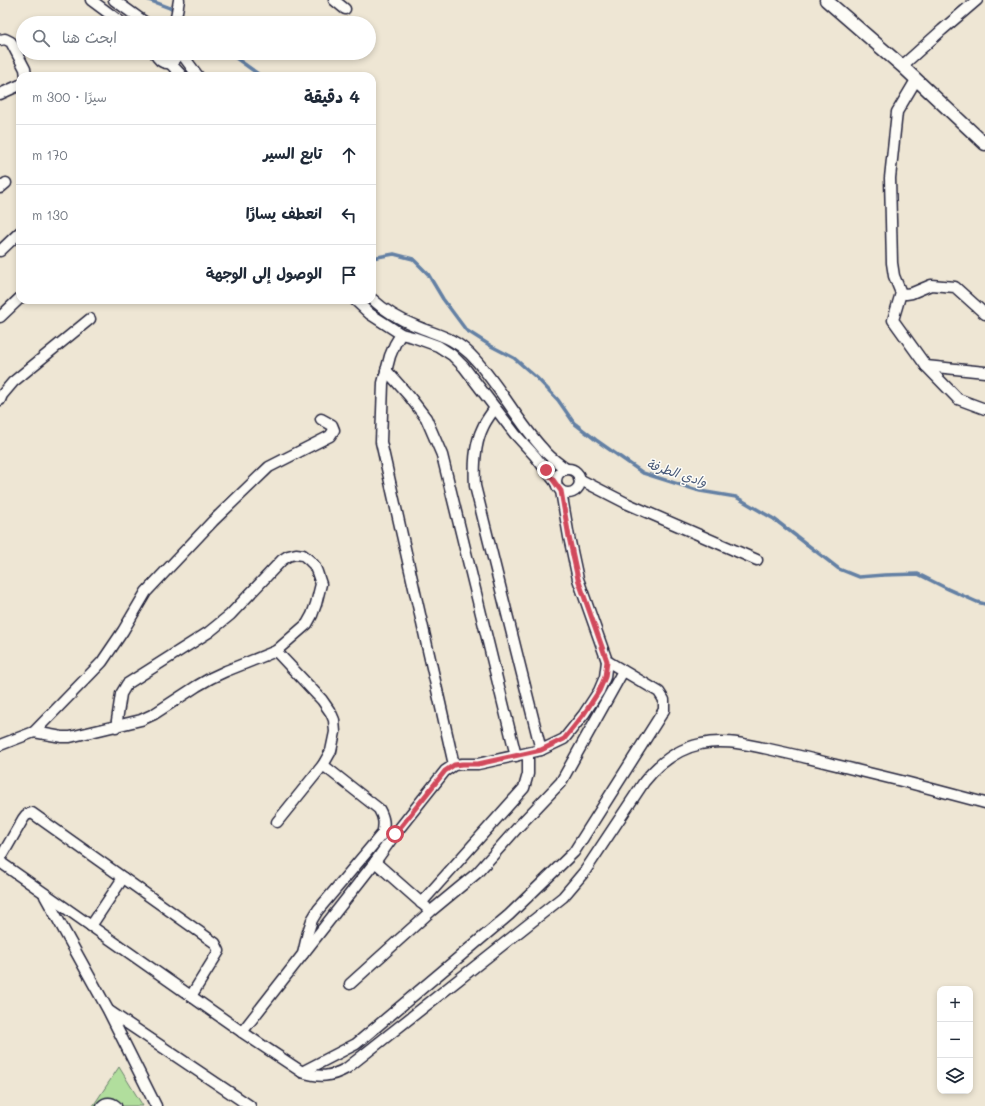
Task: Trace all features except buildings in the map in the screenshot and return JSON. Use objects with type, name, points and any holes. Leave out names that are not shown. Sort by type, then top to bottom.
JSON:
[{"type":"street","points":[[91,0],[113,16]]},
{"type":"street","points":[[114,0],[136,16]]},
{"type":"street","points":[[176,16],[179,0]]},
{"type":"street","points":[[334,0],[345,9]]},
{"type":"street","points":[[826,0],[902,66],[985,144]]},
{"type":"street","points":[[902,66],[977,0]]},
{"type":"street","points":[[0,40],[4,39],[11,42],[16,52]]},
{"type":"street","points":[[20,60],[25,72]]},
{"type":"street","points":[[159,60],[165,63],[170,63],[174,60]]},
{"type":"street","points":[[185,60],[195,72]]},
{"type":"street","points":[[170,63],[178,72]]},
{"type":"street","points":[[916,80],[897,112],[890,178],[892,263],[894,276],[900,293],[893,320],[926,366],[958,399],[985,408]]},
{"type":"street","points":[[0,94],[16,87]]},
{"type":"street","points":[[0,251],[16,236]]},
{"type":"street","points":[[900,293],[912,293],[931,285],[955,287],[985,314]]},
{"type":"street","points":[[0,317],[16,302]]},
{"type":"street","points":[[376,302],[393,314],[415,326],[446,337],[460,346],[470,355],[495,385],[543,450],[566,469]]},
{"type":"street","points":[[242,1032],[445,771],[454,765],[478,764],[541,750],[564,739],[584,714],[599,691],[605,677],[607,661],[578,579],[559,487],[556,479],[561,471],[566,469],[575,471],[578,474],[578,488],[574,491],[566,492],[559,487],[535,456],[515,434],[464,367],[452,355],[438,346],[401,334],[370,314],[359,304]]},
{"type":"street","points":[[1,396],[13,382],[90,319]]},
{"type":"street","points":[[401,334],[395,344],[382,383],[381,442],[454,765]]},
{"type":"street","points":[[926,366],[985,372]]},
{"type":"street","points":[[386,370],[426,418],[442,455],[516,756]]},
{"type":"street","points":[[495,408],[483,428],[478,442],[475,486],[541,750]]},
{"type":"street","points":[[0,745],[34,732],[102,662],[123,631],[146,592],[213,521],[269,467],[330,436],[334,430],[332,424],[321,419]]},
{"type":"street","points":[[579,479],[628,504],[758,560]]},
{"type":"street","points":[[34,732],[70,737],[116,727],[141,720],[211,678],[276,651],[307,624],[312,615],[320,584],[314,565],[303,555],[296,554],[288,556],[282,560],[221,623],[127,684],[121,694],[116,727]]},
{"type":"street","points":[[276,651],[322,700],[334,720],[335,732],[331,751],[323,765],[277,822]]},
{"type":"street","points":[[302,1072],[356,1044],[509,916],[574,852],[664,710],[664,700],[659,692],[607,661]]},
{"type":"street","points":[[350,984],[431,911],[476,873],[560,782],[623,671]]},
{"type":"street","points":[[191,996],[219,951],[215,943],[32,813],[26,815],[0,860],[44,893],[242,1032],[302,1072],[311,1075],[325,1076],[339,1073],[347,1068],[563,897],[585,871],[644,782],[653,771],[663,761],[688,748],[715,742],[743,744],[792,754],[985,802]]},
{"type":"street","points":[[421,903],[514,801],[524,788],[528,774],[528,753]]},
{"type":"street","points":[[303,954],[312,920],[318,910],[382,834],[384,825],[383,816],[379,809],[323,765]]},
{"type":"street","points":[[375,862],[431,911]]},
{"type":"street","points":[[91,926],[123,878]]},
{"type":"street","points":[[44,893],[108,1010],[156,1106]]},
{"type":"street","points":[[108,1010],[250,1106]]},
{"type":"street","points":[[102,1106],[106,1103],[112,1103],[116,1106]]},
{"type":"green space","points":[[119,1067],[143,1106],[93,1106]]},
{"type":"waterway","name":"وادي الطرفة","points":[[149,0],[170,8]]},
{"type":"waterway","name":"وادي الطرفة","points":[[239,60],[255,72]]},
{"type":"waterway","name":"وادي الطرفة","points":[[376,257],[394,254],[413,259],[428,274],[443,299],[466,330],[491,346],[514,358],[537,378],[558,400],[574,423],[643,473],[700,491],[736,497],[774,519],[839,569],[859,577],[918,574],[977,602],[985,604]]},
{"type":"route","points":[[395,834],[445,771],[454,765],[478,764],[516,756],[541,750],[564,739],[584,714],[599,691],[605,677],[607,661],[578,579],[561,491],[546,470]]}]
